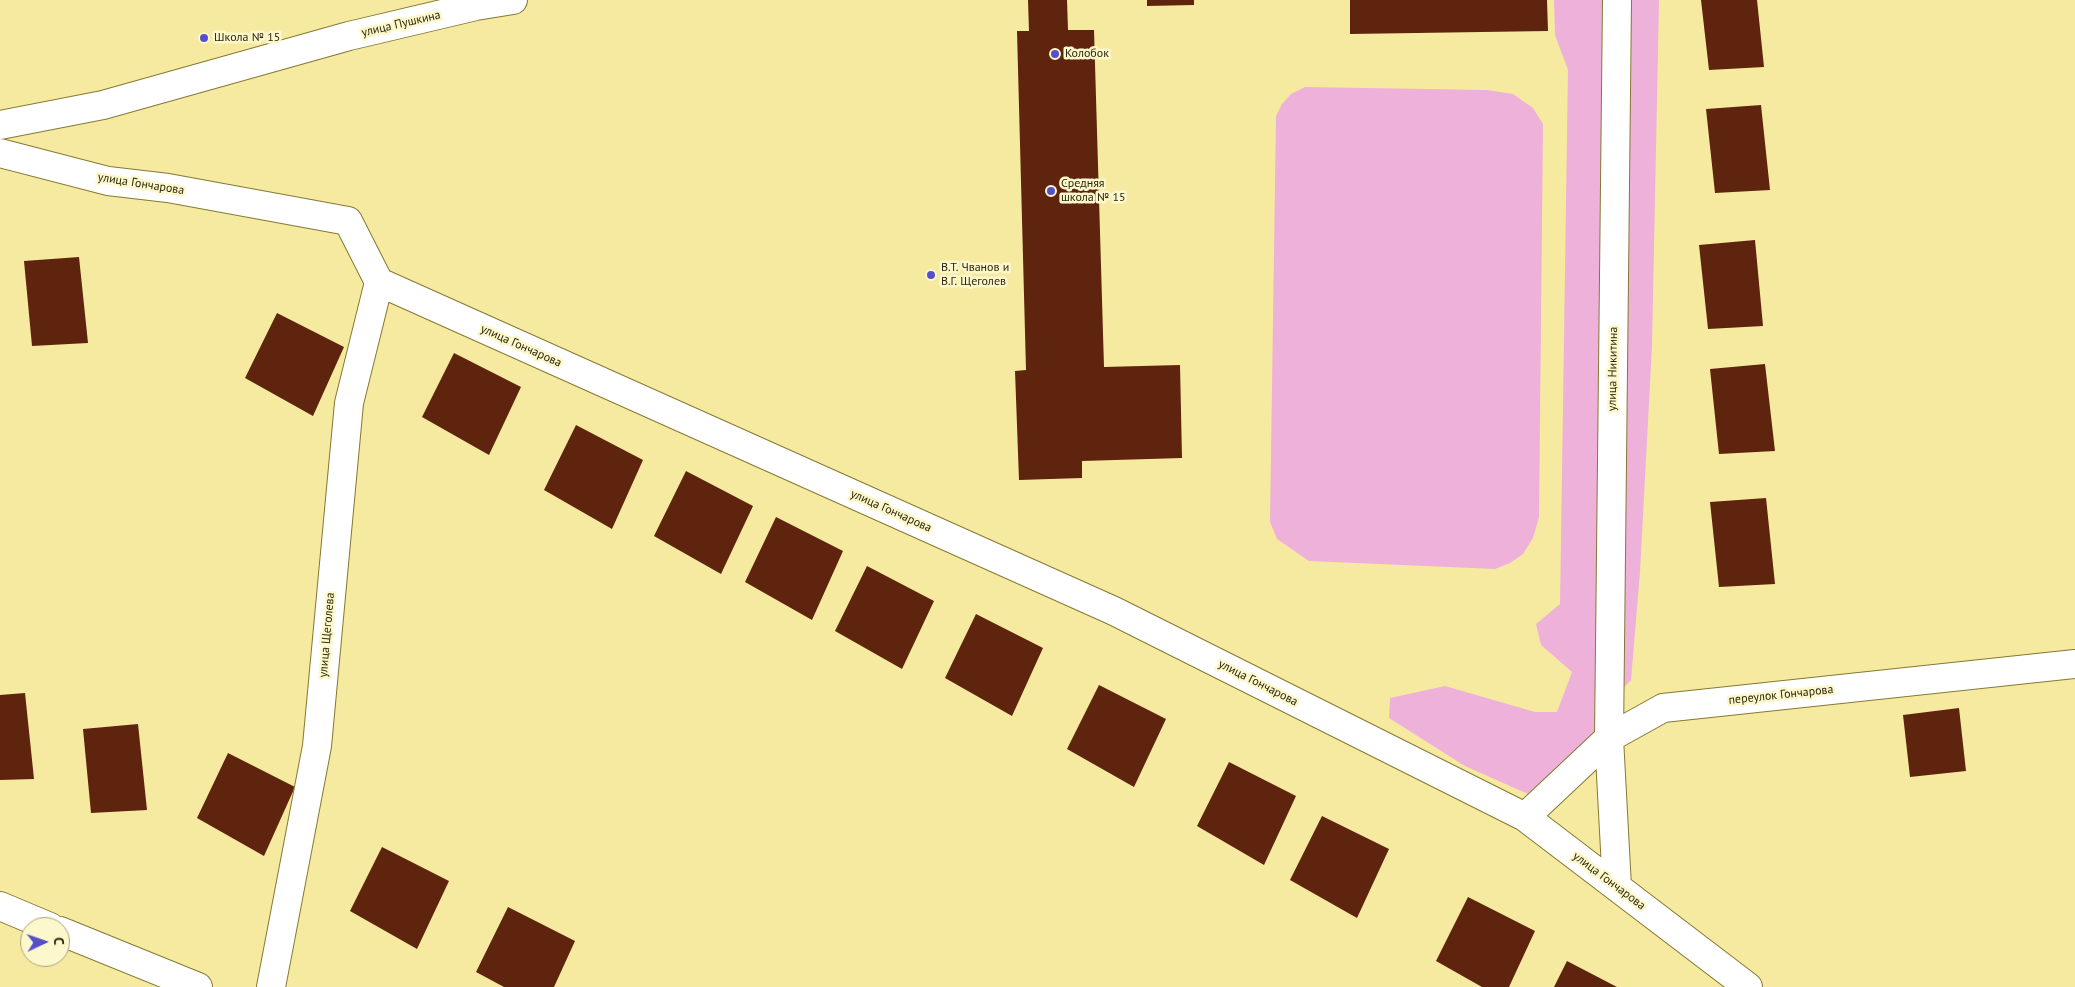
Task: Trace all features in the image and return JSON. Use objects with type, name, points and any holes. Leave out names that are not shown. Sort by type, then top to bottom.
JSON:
[{"type":"street","name":"улица Пушкина","points":[[0,126],[102,105],[349,36],[476,3],[513,0]]},
{"type":"street","name":"улица Никитина","points":[[1617,0],[1610,738],[1617,887]]},
{"type":"street","name":"улица Гончарова","points":[[0,153],[108,180],[168,188],[348,221],[379,282],[1114,611],[1525,817],[1748,987]]},
{"type":"street","name":"улица Щеголева","points":[[271,987],[316,746],[348,403],[379,282]]},
{"type":"street","name":"переулок Гончарова","points":[[1525,817],[1610,738],[1663,708],[2075,664]]},
{"type":"street","points":[[0,906],[26,917]]},
{"type":"street","points":[[70,935],[198,987]]},
{"type":"shaded area","points":[[1554,0],[1659,0],[1652,346],[1640,572],[1631,680],[1602,711],[1597,762],[1528,794],[1465,766],[1389,718],[1390,698],[1445,686],[1535,712],[1557,712],[1572,672],[1541,645],[1536,624],[1560,604],[1568,70],[1555,35]]},
{"type":"shaded area","points":[[1305,87],[1487,90],[1513,94],[1533,108],[1543,124],[1539,517],[1533,538],[1523,554],[1510,563],[1495,569],[1309,561],[1277,539],[1270,522],[1276,116],[1282,104],[1291,94]]},
{"type":"building","points":[[1028,0],[1067,0],[1068,30],[1094,30],[1104,367],[1180,365],[1182,458],[1082,461],[1082,478],[1019,480],[1015,371],[1026,370],[1017,31],[1029,31]]},
{"type":"building","points":[[1147,0],[1194,0],[1194,5],[1147,6]]},
{"type":"building","points":[[1350,0],[1547,0],[1548,31],[1350,34]]},
{"type":"building","points":[[1701,0],[1757,0],[1764,67],[1709,70]]},
{"type":"building","points":[[1761,105],[1770,190],[1715,193],[1706,109]]},
{"type":"building","points":[[1755,240],[1763,326],[1708,329],[1699,245]]},
{"type":"building","points":[[79,257],[88,343],[32,346],[24,261]]},
{"type":"building","points":[[277,313],[344,347],[313,416],[245,378]]},
{"type":"building","points":[[454,353],[521,387],[489,455],[422,417]]},
{"type":"building","points":[[1765,364],[1775,451],[1719,454],[1710,369]]},
{"type":"building","points":[[576,425],[643,460],[612,529],[544,490]]},
{"type":"building","points":[[686,471],[753,506],[721,574],[654,536]]},
{"type":"building","points":[[1766,498],[1775,584],[1719,587],[1710,502]]},
{"type":"building","points":[[776,517],[843,551],[812,620],[745,582]]},
{"type":"building","points":[[867,566],[934,601],[902,669],[835,631]]},
{"type":"building","points":[[976,614],[1043,648],[1012,716],[945,678]]},
{"type":"building","points":[[1099,685],[1166,719],[1134,787],[1067,749]]},
{"type":"building","points":[[25,693],[34,779],[0,780],[0,695]]},
{"type":"building","points":[[1959,708],[1966,771],[1910,777],[1903,715]]},
{"type":"building","points":[[138,724],[147,810],[91,813],[83,729]]},
{"type":"building","points":[[228,753],[295,787],[264,856],[197,818]]},
{"type":"building","points":[[1229,762],[1296,796],[1264,865],[1197,826]]},
{"type":"building","points":[[1322,816],[1389,849],[1357,918],[1290,880]]},
{"type":"building","points":[[382,847],[449,881],[417,949],[350,911]]},
{"type":"building","points":[[1468,897],[1535,931],[1509,987],[1482,987],[1436,961]]},
{"type":"building","points":[[508,907],[575,941],[554,987],[504,987],[476,972]]},
{"type":"building","points":[[1567,961],[1617,987],[1554,987]]},
{"type":"place","name":"Школа № 15","points":[[204,38]]},
{"type":"place","name":"Колобок","points":[[1055,54]]},
{"type":"place","name":"Средняя школа № 15","points":[[1051,191]]},
{"type":"place","name":"В.Т. Чванов и В.Г. Щеголев","points":[[931,275]]}]
